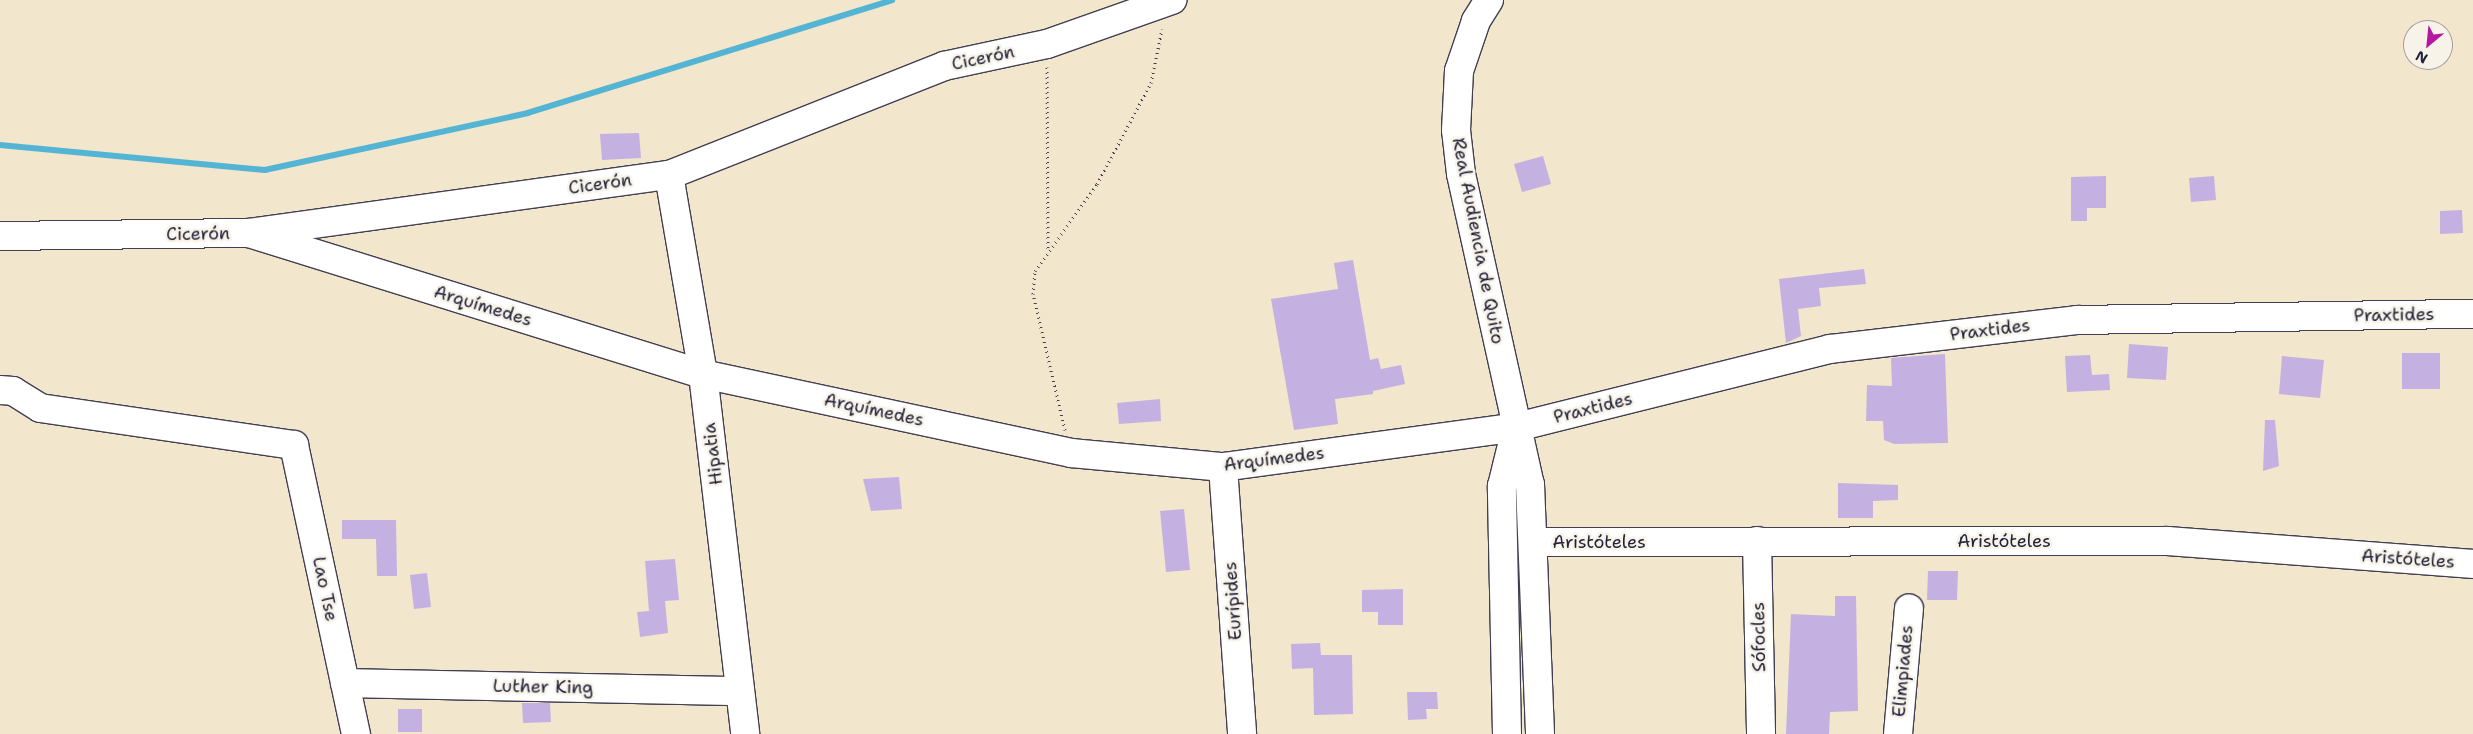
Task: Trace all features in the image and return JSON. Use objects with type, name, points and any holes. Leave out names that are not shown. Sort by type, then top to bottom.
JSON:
[{"type":"street","name":"Real Audiencia de Quito","points":[[1489,0],[1476,21],[1458,71],[1456,130],[1461,174],[1530,484],[1540,734]]},
{"type":"street","name":"Cicerón","points":[[0,236],[249,233],[669,175],[944,66],[1047,44],[1170,1]]},
{"type":"street","name":"Hipatia","points":[[669,175],[703,374],[745,734]]},
{"type":"street","name":"Arquímedes","points":[[249,233],[703,374],[1071,453],[1223,468],[1517,427]]},
{"type":"street","name":"Praxtides","points":[[1517,427],[1830,349],[2057,322],[2473,314]]},
{"type":"street","name":"Lao Tse","points":[[0,390],[13,391],[40,408],[294,445],[356,734]]},
{"type":"street","name":"Real Audiencia de Quito","points":[[1507,734],[1502,486],[1517,427]]},
{"type":"street","name":"Eurípides","points":[[1223,468],[1242,734]]},
{"type":"street","name":"Sófocles","points":[[1757,541],[1761,734]]},
{"type":"street","name":"Aristóteles","points":[[1533,542],[2168,541],[2473,564]]},
{"type":"street","name":"Elimpiades","points":[[1898,734],[1909,608]]},
{"type":"street","name":"Luther King","points":[[345,684],[740,691]]},
{"type":"path","points":[[1071,453],[1033,294],[1035,270],[1096,184],[1151,83],[1170,1]]},
{"type":"path","points":[[1047,44],[1048,251]]},
{"type":"building","points":[[639,133],[641,158],[602,160],[600,134]]},
{"type":"building","points":[[1543,156],[1551,184],[1522,192],[1514,164]]},
{"type":"building","points":[[2106,176],[2106,208],[2087,208],[2087,221],[2071,221],[2071,177]]},
{"type":"building","points":[[2214,176],[2216,200],[2191,202],[2189,178]]},
{"type":"building","points":[[2462,210],[2463,233],[2440,234],[2440,211]]},
{"type":"building","points":[[1353,260],[1370,360],[1378,358],[1381,369],[1401,365],[1405,384],[1373,391],[1373,394],[1335,399],[1338,424],[1294,430],[1271,299],[1338,289],[1334,263]]},
{"type":"building","points":[[1864,269],[1866,284],[1819,288],[1821,306],[1798,309],[1801,336],[1786,343],[1779,279]]},
{"type":"building","points":[[2129,344],[2168,347],[2166,380],[2127,378]]},
{"type":"building","points":[[2402,353],[2440,353],[2440,389],[2402,389]]},
{"type":"building","points":[[1945,354],[1948,443],[1894,444],[1884,440],[1883,421],[1866,421],[1867,385],[1892,386],[1891,358]]},
{"type":"building","points":[[2090,355],[2092,375],[2109,374],[2110,390],[2067,392],[2065,356]]},
{"type":"building","points":[[2282,356],[2324,360],[2320,398],[2279,394]]},
{"type":"building","points":[[1160,399],[1161,421],[1119,424],[1117,403]]},
{"type":"building","points":[[2265,420],[2275,420],[2279,466],[2263,471]]},
{"type":"building","points":[[899,477],[902,509],[871,511],[863,479]]},
{"type":"building","points":[[1838,483],[1898,485],[1898,500],[1873,501],[1873,518],[1838,518]]},
{"type":"building","points":[[1184,509],[1190,570],[1166,572],[1160,511]]},
{"type":"building","points":[[342,520],[396,520],[397,576],[377,576],[376,539],[342,539]]},
{"type":"building","points":[[675,559],[679,600],[665,601],[668,633],[640,637],[637,612],[649,611],[645,561]]},
{"type":"building","points":[[1928,571],[1958,571],[1957,600],[1927,600]]},
{"type":"building","points":[[427,573],[431,607],[414,609],[410,575]]},
{"type":"building","points":[[1403,589],[1403,625],[1378,625],[1378,612],[1362,612],[1362,590]]},
{"type":"building","points":[[1835,596],[1856,596],[1858,711],[1830,712],[1829,734],[1786,734],[1791,614],[1835,616]]},
{"type":"building","points":[[1320,643],[1321,655],[1352,655],[1353,714],[1314,715],[1313,668],[1292,669],[1291,644]]},
{"type":"building","points":[[1407,692],[1437,692],[1438,709],[1426,709],[1427,719],[1408,720]]},
{"type":"building","points":[[522,703],[550,703],[551,722],[523,723]]},
{"type":"building","points":[[398,709],[422,709],[422,732],[398,732]]},
{"type":"waterway","points":[[0,145],[265,170],[528,113],[892,0]]}]
